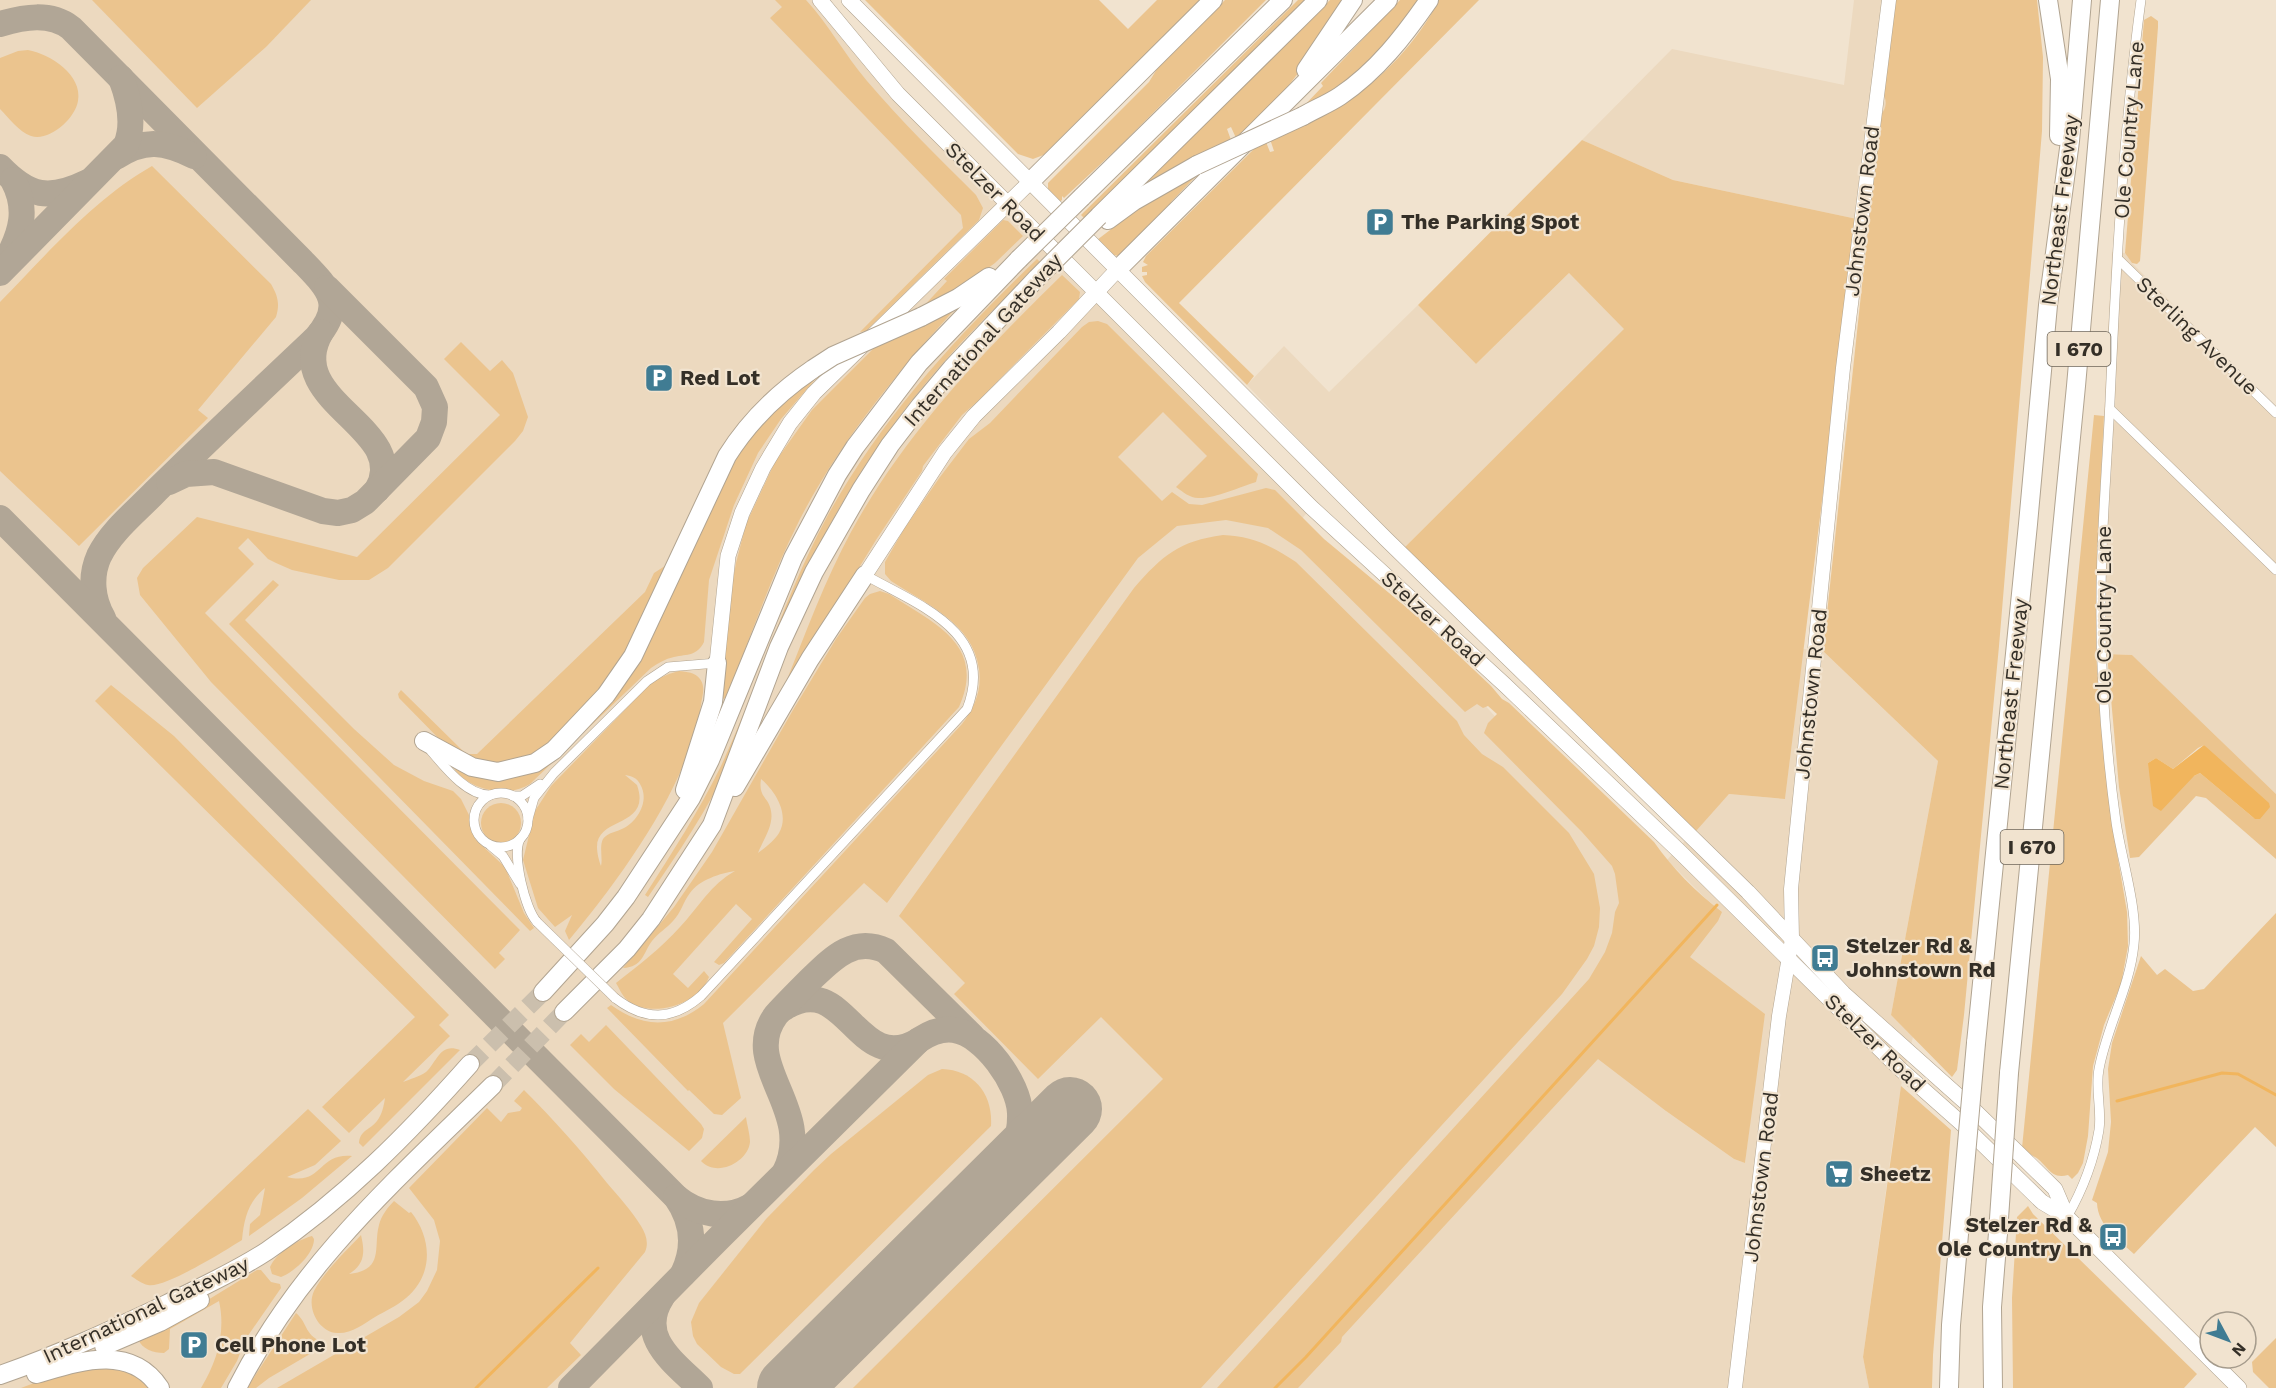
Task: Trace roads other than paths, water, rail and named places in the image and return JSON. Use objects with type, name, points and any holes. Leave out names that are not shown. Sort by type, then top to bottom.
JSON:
[{"type":"highway","points":[[1030,182],[1213,0]]},
{"type":"highway","name":"International Gateway","points":[[543,992],[605,924],[691,798],[710,760],[793,558],[837,475],[874,420],[919,363],[1018,259],[1283,0]]},
{"type":"highway","points":[[1102,218],[1318,0]]},
{"type":"highway","points":[[1281,105],[1353,0]]},
{"type":"highway","points":[[1118,269],[1388,0]]},
{"type":"highway","points":[[1102,218],[1197,165],[1303,116],[1340,96],[1378,64],[1406,35],[1429,0]]},
{"type":"highway","points":[[2048,0],[2060,79],[2059,140],[2048,305]]},
{"type":"highway","name":"Northeast Freeway","points":[[1949,1388],[1951,1325],[1976,1043],[2048,305],[2070,141],[2082,0]]},
{"type":"highway","name":"Northeast Freeway","points":[[1993,1388],[1992,1338],[2009,1073],[2104,78],[2109,0]]},
{"type":"highway","points":[[2104,78],[2120,0]]},
{"type":"highway","name":"International Gateway","points":[[564,1012],[627,949],[651,919],[712,825],[779,647],[814,572],[890,445],[952,368],[1070,245],[1102,218]]},
{"type":"highway","points":[[424,741],[472,767],[498,772],[525,766],[554,750],[606,694],[638,647],[688,537],[735,444],[759,415],[786,389],[833,356],[958,298],[1018,259]]},
{"type":"highway","points":[[712,825],[810,659],[865,575]]},
{"type":"highway","points":[[665,838],[698,752],[712,702],[717,663]]},
{"type":"highway","name":"International Gateway","points":[[0,1375],[55,1356],[124,1325],[204,1287],[267,1251],[358,1179],[433,1106],[470,1064]]},
{"type":"highway","points":[[237,1388],[278,1318],[331,1247],[354,1220],[493,1085]]},
{"type":"highway","points":[[0,1387],[160,1322],[231,1281],[267,1251]]},
{"type":"highway","points":[[1992,1338],[1999,1388]]},
{"type":"highway","points":[[37,1373],[99,1358],[117,1359],[147,1373],[160,1388]]},
{"type":"main road","name":"Stelzer Road","points":[[820,0],[898,94],[1311,507],[1508,688],[1679,851],[1899,1068],[1961,1123],[2042,1202],[2067,1217],[2239,1388]]},
{"type":"main road","name":"Stelzer Road","points":[[849,0],[1378,532],[1694,842],[1748,892],[1843,993],[1974,1110],[2055,1190],[2067,1217]]},
{"type":"main road","points":[[857,0],[867,17]]},
{"type":"main road","name":"Johnstown Road","points":[[1736,1388],[1779,1017],[1792,939],[1791,889],[1842,375],[1889,0]]},
{"type":"main road","points":[[717,663],[728,556],[742,513],[763,468],[790,423],[814,393],[1030,182]]},
{"type":"main road","points":[[865,575],[945,452],[974,416],[1118,269]]},
{"type":"street","name":"Ole Country Lane","points":[[2067,1217],[2080,1193],[2099,1129],[2098,1072],[2111,1022],[2125,987],[2134,943],[2133,918],[2106,741],[2101,669],[2100,595],[2118,259],[2130,100],[2141,0]]},
{"type":"street","name":"Sterling Avenue","points":[[2118,259],[2276,413]]},
{"type":"street","points":[[2110,409],[2276,570]]},
{"type":"street","points":[[717,663],[674,666],[660,671],[647,681],[554,773],[534,798],[527,827],[517,846],[524,892],[530,912],[537,922],[615,998],[638,1012],[653,1015],[678,1012],[690,1006],[701,996],[967,709],[972,696],[975,671],[972,658],[961,636],[932,613],[865,575]]},
{"type":"street","points":[[424,741],[470,789],[481,795],[500,793],[512,796],[521,802],[528,819]]},
{"type":"street","points":[[512,796],[527,794],[554,773]]},
{"type":"street","points":[[492,795],[479,804],[474,820],[479,836],[503,856],[524,892]]},
{"type":"street","points":[[487,843],[501,847],[509,846],[521,838]]},
{"type":"waterway","points":[[1275,1388],[1306,1357],[1717,905]]},
{"type":"waterway","points":[[2117,1101],[2222,1073],[2238,1074],[2276,1095]]},
{"type":"waterway","points":[[476,1388],[598,1268]]},
{"type":"tunnel","points":[[470,1064],[543,992]]},
{"type":"tunnel","points":[[493,1085],[564,1012]]},
{"type":"place","name":"The Parking Spot","points":[[1380,222]]},
{"type":"place","name":"Red Lot","points":[[659,378]]},
{"type":"place","name":"Stelzer Rd & Johnstown Rd","points":[[1825,958]]},
{"type":"place","name":"Sheetz","points":[[1839,1174]]},
{"type":"place","name":"Stelzer Rd & Ole Country Ln","points":[[2113,1237]]},
{"type":"place","name":"Cell Phone Lot","points":[[194,1345]]}]
